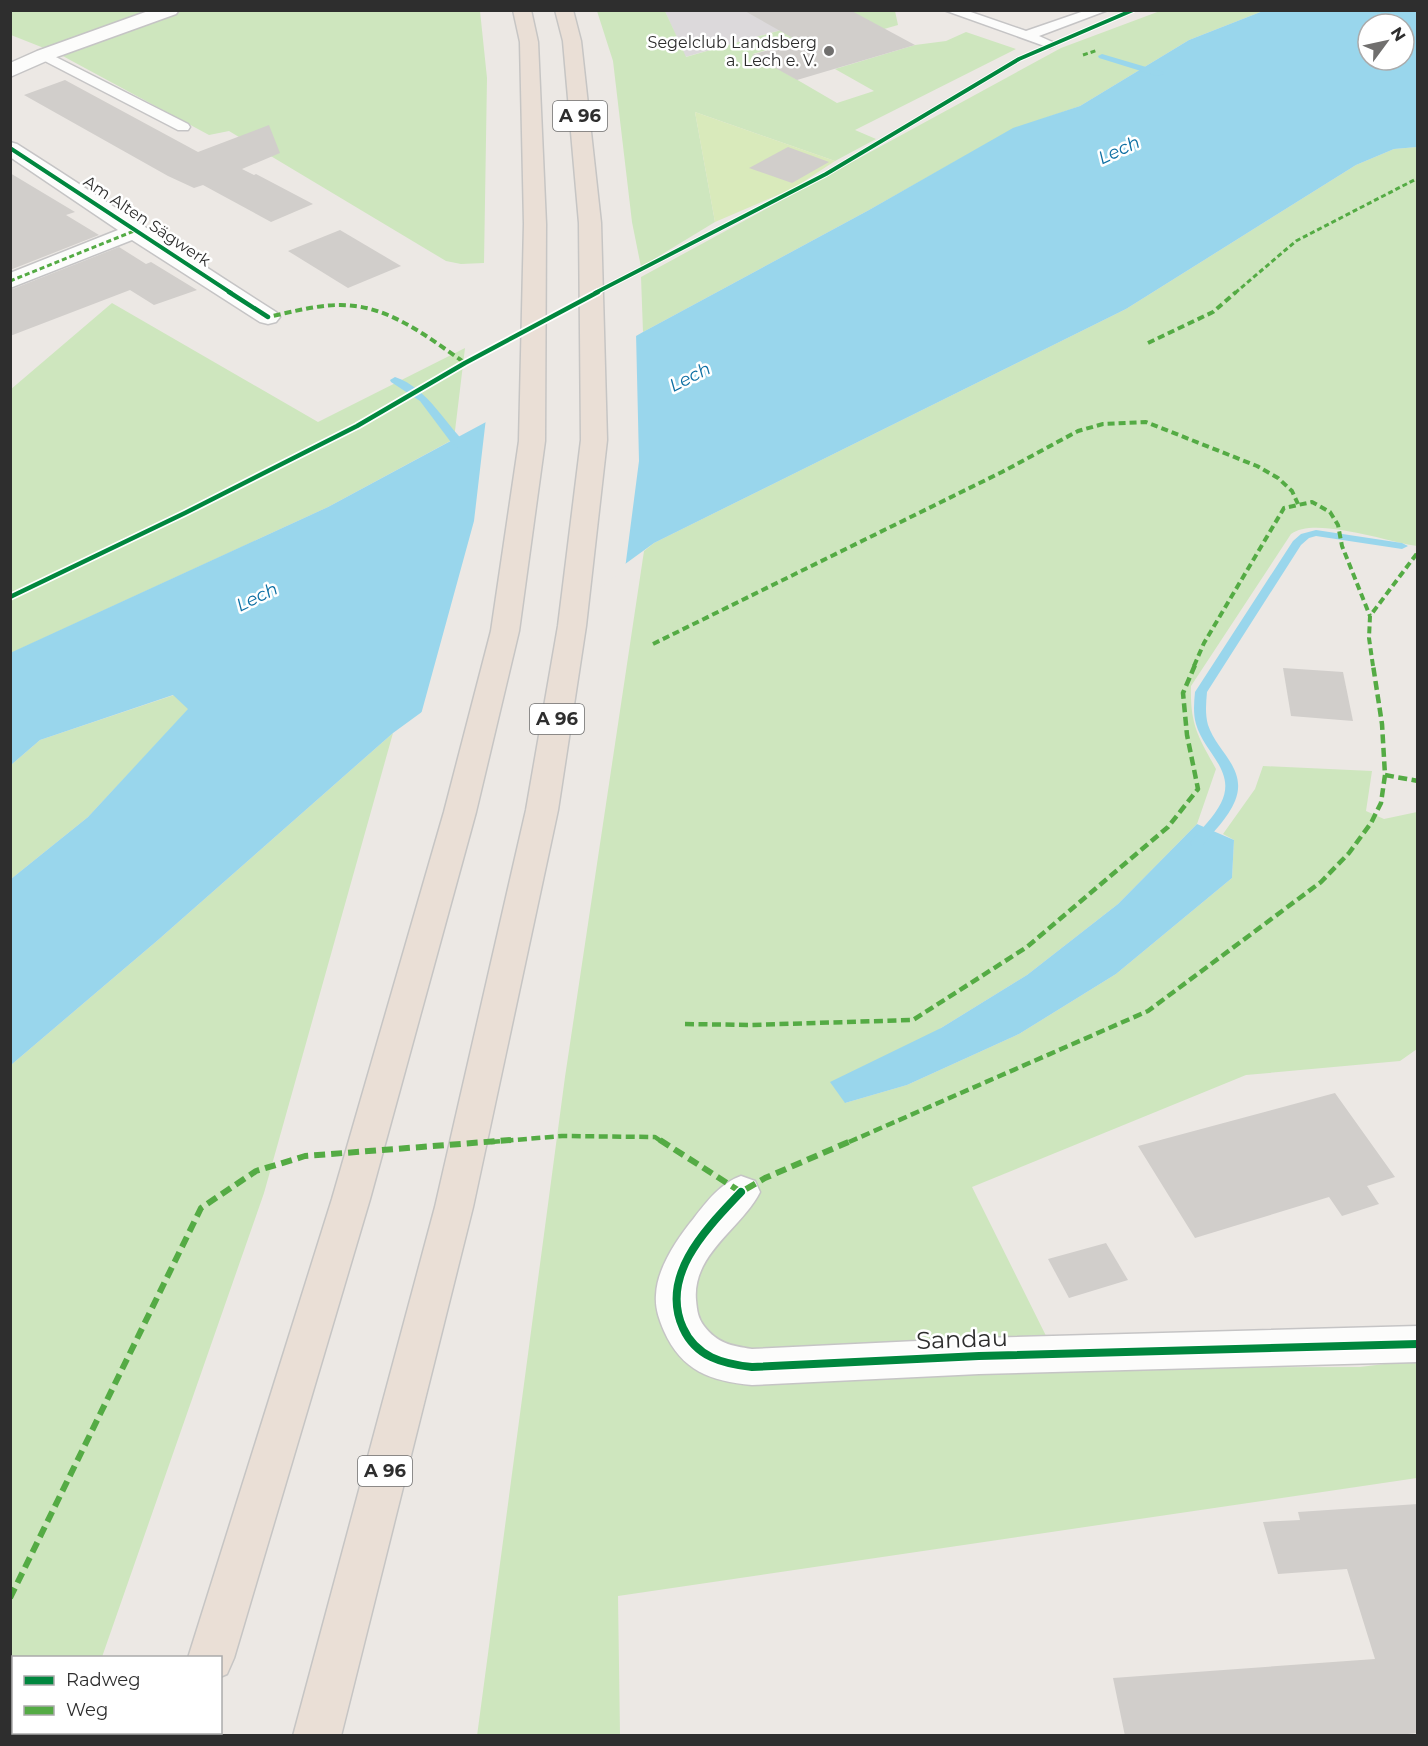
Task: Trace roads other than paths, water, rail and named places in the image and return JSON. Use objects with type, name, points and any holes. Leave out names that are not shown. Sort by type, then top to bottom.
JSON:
[{"type":"highway","name":"A 96","points":[[211,1656],[351,1199],[460,812],[505,631],[532,441],[535,224],[528,42],[522,10]]},
{"type":"highway","name":"A 96","points":[[317,1736],[454,1207],[542,810],[572,626],[594,440],[590,223],[572,41],[564,10]]},
{"type":"street","points":[[10,70],[44,55],[170,10]]},
{"type":"street","name":"Am Alten Sägwerk","points":[[10,148],[268,317]]},
{"type":"street","name":"Am Alten Sägwerk","points":[[10,281],[134,231]]},
{"type":"street","name":"Sandau","points":[[741,1192],[707,1227],[682,1269],[676,1292],[675,1309],[681,1327],[693,1344],[711,1359],[733,1365],[752,1367],[979,1356],[1418,1344]]},
{"type":"lane","points":[[950,10],[1050,44]]},
{"type":"lane","points":[[1025,36],[1102,10]]},
{"type":"lane","points":[[44,55],[183,127]]},
{"type":"water","name":"Lech","points":[[1263,11],[1417,11],[1417,147],[1394,149],[1356,165],[1126,309],[654,543],[393,733],[158,940],[11,1065],[11,879],[88,817],[188,709],[173,695],[40,740],[11,765],[10,653],[328,507],[486,422],[643,332],[869,210],[1013,128],[1080,106],[1189,40]]},
{"type":"water","points":[[1197,824],[1234,840],[1232,878],[1116,974],[1019,1034],[907,1085],[845,1103],[830,1082],[941,1028],[1027,975],[1118,904]]},
{"type":"waterway","points":[[1102,56],[1160,74]]},
{"type":"waterway","points":[[395,380],[424,399],[454,439],[468,451]]},
{"type":"waterway","points":[[1197,843],[1224,810],[1233,784],[1230,772],[1202,725],[1199,710],[1201,692],[1297,543],[1305,536],[1316,533],[1402,546]]},
{"type":"place","name":"Segelclub Landsberg a. Lech e. V.","points":[[829,51]]}]
